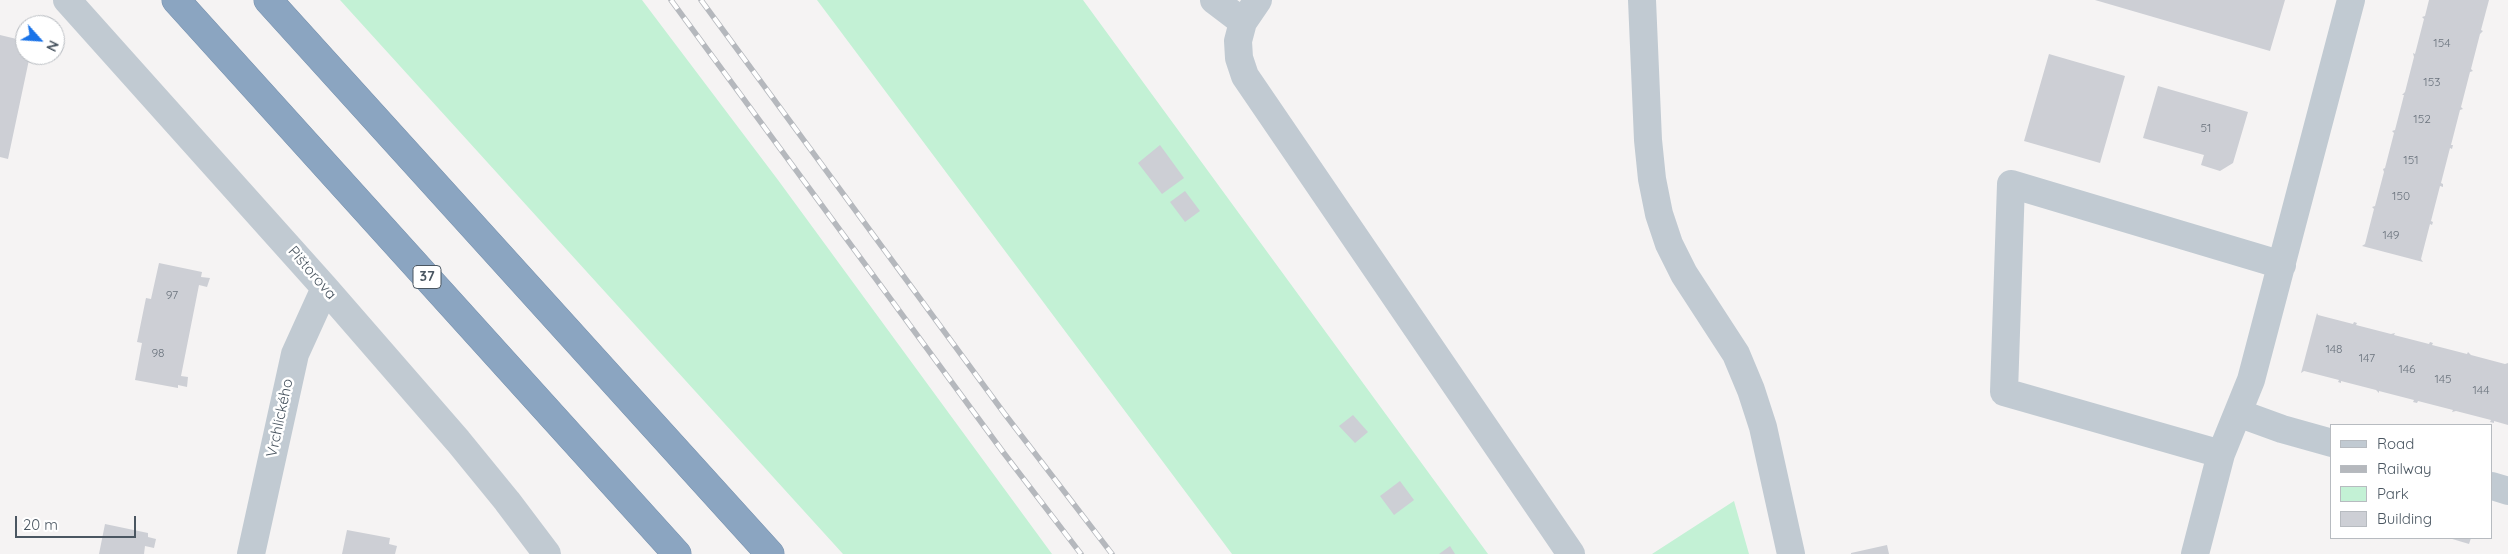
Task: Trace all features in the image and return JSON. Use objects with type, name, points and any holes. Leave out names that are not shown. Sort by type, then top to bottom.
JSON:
[{"type":"highway","name":"37","points":[[176,0],[677,554]]},
{"type":"highway","points":[[268,0],[770,554]]},
{"type":"street","name":"Pištorova","points":[[66,0],[325,288],[458,441],[547,554]]},
{"type":"street","points":[[1214,0],[1243,22]]},
{"type":"street","points":[[1258,0],[1243,22],[1238,41],[1239,58],[1246,76],[1571,554]]},
{"type":"street","points":[[1642,0],[1648,140],[1652,179],[1659,214],[1669,244],[1684,274],[1736,354],[1751,390],[1763,427],[1791,554]]},
{"type":"street","points":[[2195,554],[2221,454],[2251,380],[2351,0]]},
{"type":"street","points":[[2221,454],[2004,392],[2011,184],[2282,265]]},
{"type":"street","name":"Vrchlického","points":[[251,554],[293,363],[303,334],[325,288]]},
{"type":"street","points":[[2238,413],[2282,429],[2330,442]]},
{"type":"street","points":[[2493,486],[2508,491]]},
{"type":"green space","points":[[340,0],[642,0],[778,180],[1052,554],[843,554]]},
{"type":"green space","points":[[817,0],[1083,0],[1488,554],[1232,554]]},
{"type":"green space","points":[[1734,501],[1749,554],[1652,554]]},
{"type":"building","points":[[2095,0],[2285,0],[2270,51]]},
{"type":"building","points":[[2429,0],[2489,0],[2481,30],[2483,31],[2480,34],[2471,69],[2473,71],[2470,72],[2461,107],[2463,109],[2460,110],[2451,145],[2453,145],[2452,149],[2450,148],[2441,183],[2443,187],[2440,186],[2431,221],[2433,222],[2432,225],[2430,224],[2421,259],[2423,262],[2362,246],[2365,244],[2374,209],[2372,207],[2375,206],[2384,172],[2383,169],[2385,168],[2394,133],[2392,131],[2395,130],[2404,95],[2402,95],[2405,92],[2414,57],[2413,53],[2415,54],[2424,19],[2422,17],[2425,16]]},
{"type":"building","points":[[0,35],[15,39],[15,65],[28,65],[8,159],[0,157]]},
{"type":"building","points":[[2049,54],[2125,76],[2100,163],[2024,141]]},
{"type":"building","points":[[2158,86],[2248,112],[2233,163],[2220,171],[2201,165],[2204,155],[2143,138]]},
{"type":"building","points":[[1160,145],[1184,178],[1162,194],[1138,163]]},
{"type":"building","points":[[1185,191],[1200,211],[1185,222],[1170,202]]},
{"type":"building","points":[[159,263],[202,272],[201,277],[210,278],[207,287],[199,285],[181,376],[188,377],[187,387],[178,385],[178,388],[135,380],[142,343],[137,342],[146,298],[151,299]]},
{"type":"building","points":[[2317,313],[2318,315],[2353,324],[2354,322],[2357,323],[2356,325],[2391,334],[2395,333],[2394,335],[2429,344],[2430,342],[2433,343],[2432,345],[2467,354],[2468,352],[2471,355],[2505,364],[2508,363],[2508,425],[2494,421],[2494,423],[2490,422],[2491,420],[2456,411],[2452,412],[2453,410],[2418,401],[2417,403],[2413,402],[2414,400],[2379,391],[2379,393],[2376,390],[2341,381],[2341,383],[2338,382],[2339,380],[2304,371],[2301,373]]},
{"type":"building","points":[[1353,415],[1368,432],[1355,443],[1339,426]]},
{"type":"building","points":[[1400,481],[1414,500],[1394,515],[1380,496]]},
{"type":"building","points":[[105,524],[148,533],[148,537],[156,539],[154,548],[145,546],[144,554],[99,554]]},
{"type":"building","points":[[347,530],[390,538],[389,544],[397,546],[395,554],[342,554]]},
{"type":"building","points":[[2452,539],[2471,539],[2469,544]]},
{"type":"building","points":[[1887,545],[1889,554],[1851,554],[1851,553]]},
{"type":"building","points":[[1450,546],[1455,554],[1439,554]]},
{"type":"railway","points":[[671,0],[1003,452],[1081,554]]},
{"type":"railway","points":[[701,0],[1004,413],[1112,554]]}]
